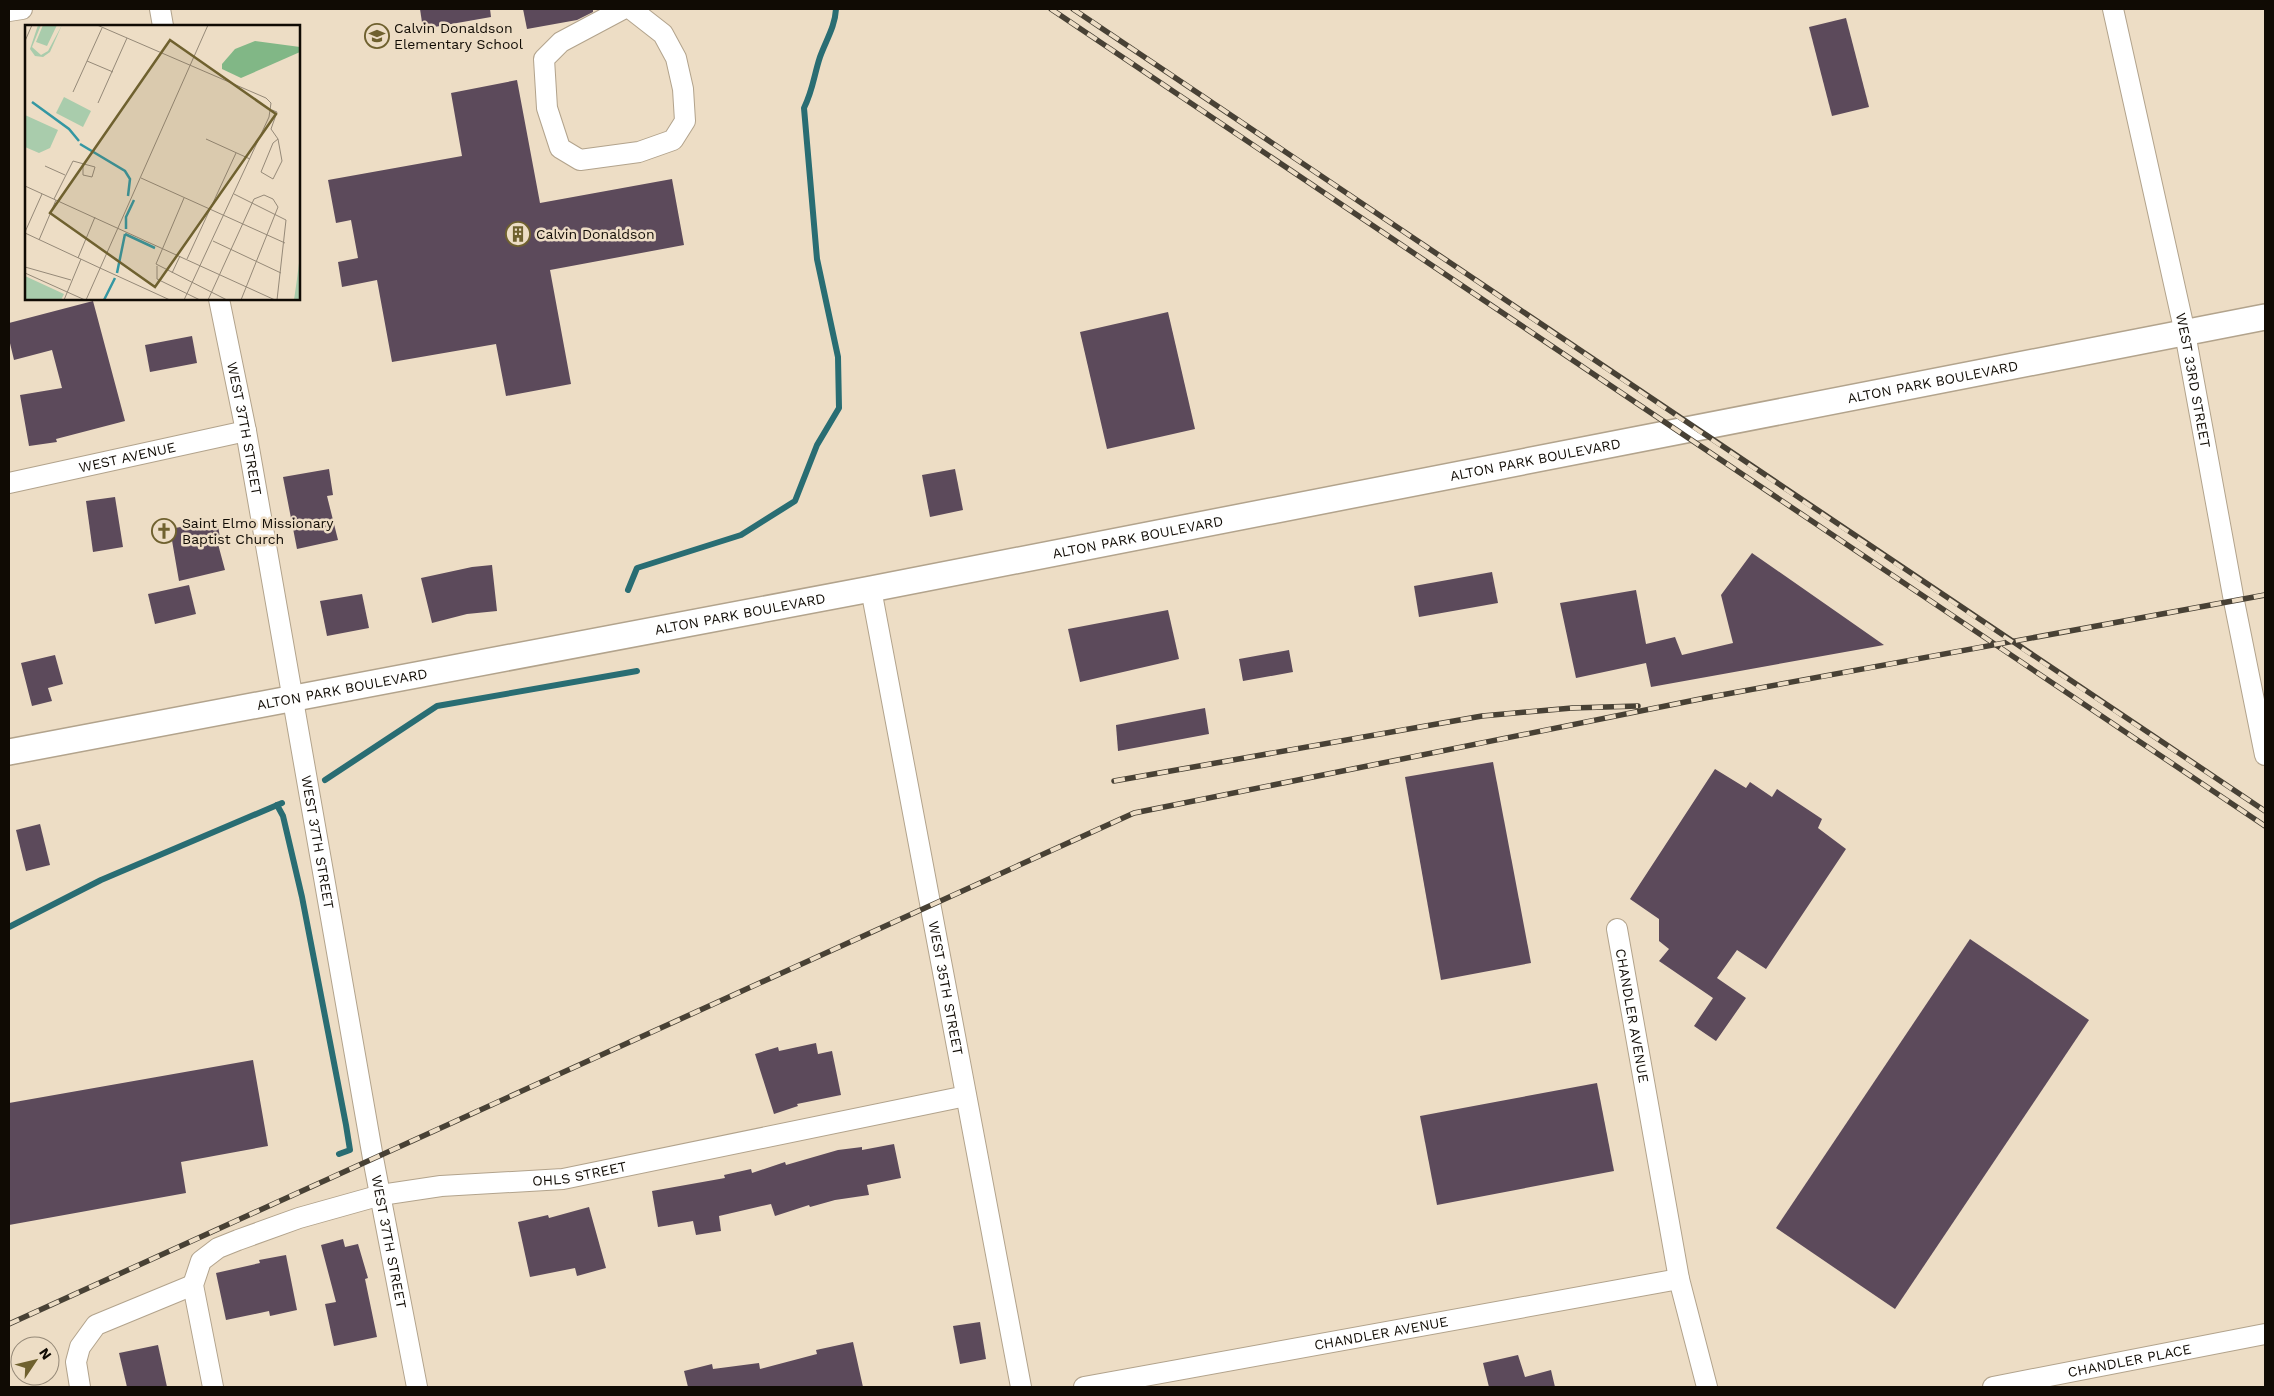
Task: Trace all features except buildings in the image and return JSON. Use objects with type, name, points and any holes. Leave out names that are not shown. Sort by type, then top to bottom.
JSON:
[{"type":"main road","name":"ALTON PARK BOULEVARD","points":[[9,752],[871,589],[2265,316]]},
{"type":"street","points":[[9,11],[22,9]]},
{"type":"street","points":[[160,9],[163,25]]},
{"type":"street","points":[[622,9],[561,42],[544,59],[547,108],[560,148],[580,160],[639,152],[673,140],[685,122],[683,89],[676,58],[663,34],[631,9]]},
{"type":"street","name":"WEST 33RD STREET","points":[[2113,9],[2193,331],[2234,601],[2265,755]]},
{"type":"street","name":"WEST 37TH STREET","points":[[219,300],[246,431],[381,1195],[418,1387]]},
{"type":"street","name":"WEST AVENUE","points":[[9,484],[246,431]]},
{"type":"street","name":"WEST 35TH STREET","points":[[871,589],[1021,1387]]},
{"type":"street","name":"CHANDLER AVENUE","points":[[1618,929],[1679,1279],[1706,1387]]},
{"type":"street","name":"OHLS STREET","points":[[193,1285],[201,1261],[218,1248],[299,1218],[381,1195],[441,1186],[563,1179],[966,1096]]},
{"type":"street","name":"CHANDLER AVENUE","points":[[1084,1387],[1679,1279]]},
{"type":"street","points":[[80,1387],[76,1362],[80,1347],[96,1325],[193,1285],[213,1387]]},
{"type":"street","name":"CHANDLER PLACE","points":[[1993,1387],[2265,1334]]},
{"type":"waterway","points":[[628,590],[637,568],[741,535],[795,501],[817,445],[839,408],[838,357],[817,259],[804,108],[820,57],[832,28],[836,9]]},
{"type":"waterway","points":[[325,780],[437,706],[637,671]]},
{"type":"waterway","points":[[9,927],[101,880],[282,803]]},
{"type":"waterway","points":[[277,805],[283,816],[302,897],[346,1125],[350,1150],[339,1154]]},
{"type":"railway","points":[[1051,9],[2265,826]]},
{"type":"railway","points":[[1073,9],[2265,811]]},
{"type":"railway","points":[[9,1324],[1134,813],[1705,698],[2265,595]]},
{"type":"railway","points":[[1114,781],[1482,716],[1572,708],[1638,706]]},
{"type":"place","name":"Calvin Donaldson Elementary School","points":[[377,36]]},
{"type":"place","name":"Calvin Donaldson","points":[[518,234]]},
{"type":"place","name":"Saint Elmo Missionary Baptist Church","points":[[164,531]]}]
